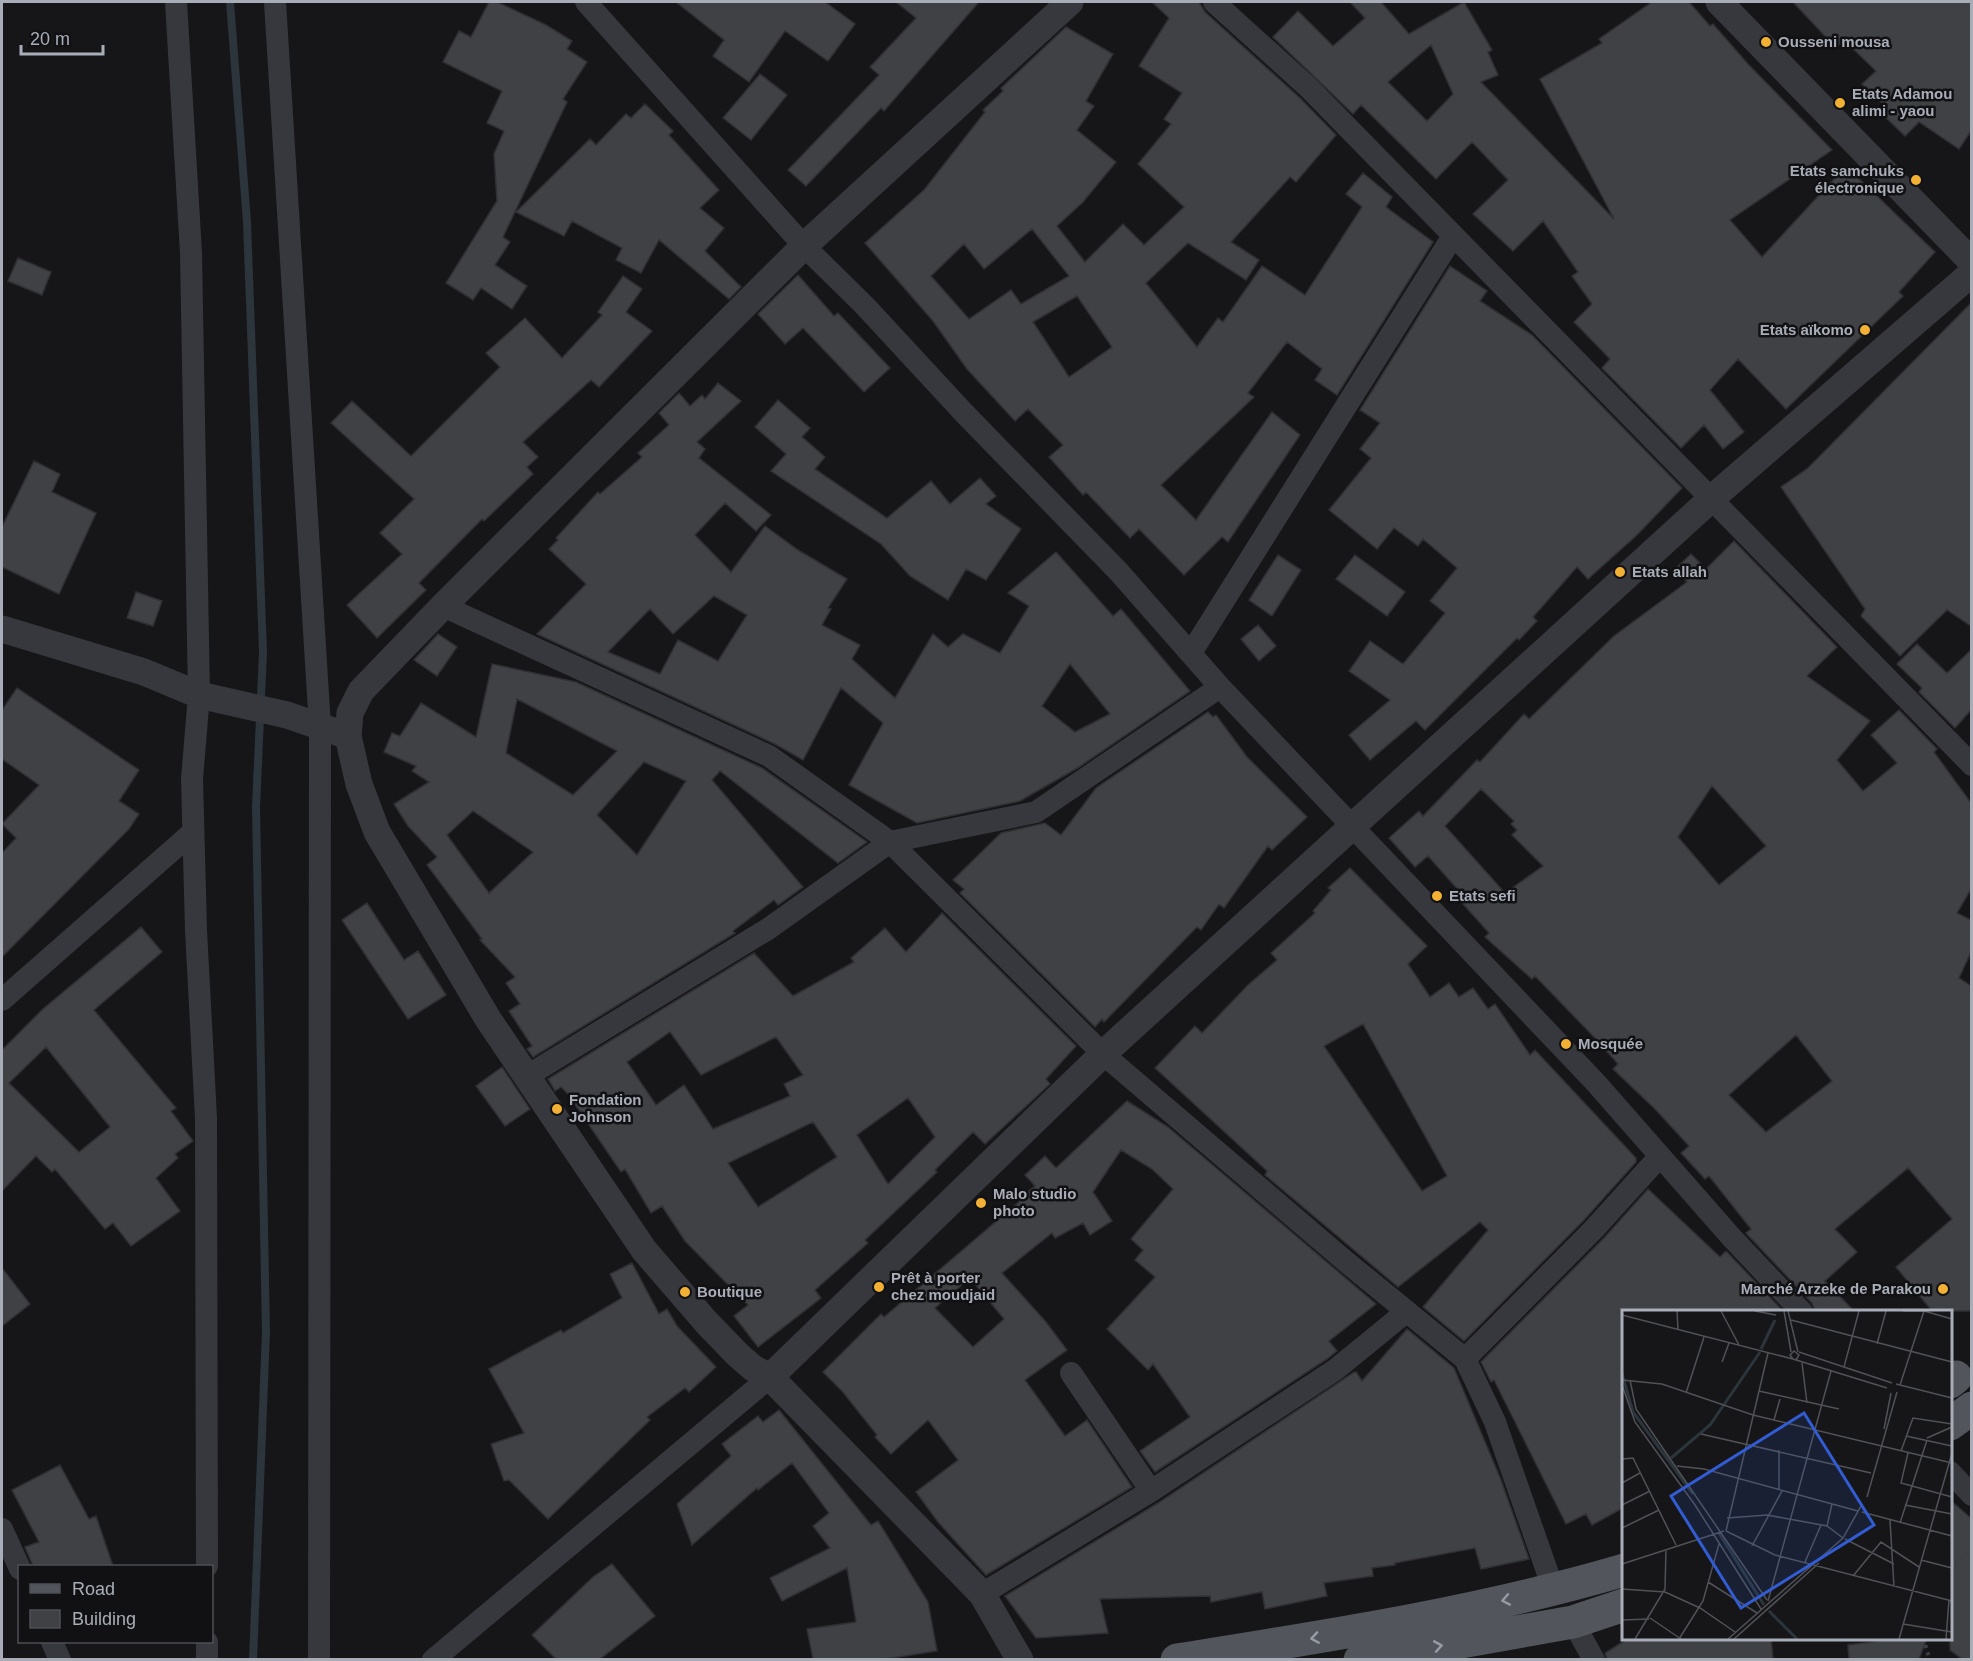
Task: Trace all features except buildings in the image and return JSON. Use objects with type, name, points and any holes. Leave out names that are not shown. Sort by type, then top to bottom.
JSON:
[{"type":"main road","points":[[1952,1422],[1971,1408]]},
{"type":"main road","points":[[1177,1659],[1326,1636],[1554,1591],[1622,1570]]},
{"type":"main road","points":[[1360,1659],[1573,1622],[1622,1605]]},
{"type":"street","points":[[176,2],[191,253],[199,695],[192,779],[206,1118],[207,1565]]},
{"type":"street","points":[[275,2],[320,727],[319,1659]]},
{"type":"street","points":[[586,2],[804,246],[865,306],[964,413],[1118,571],[1220,687],[1354,825],[1596,1083],[1801,1310]]},
{"type":"street","points":[[1020,1659],[982,1594],[770,1377],[753,1368],[738,1355],[644,1250],[488,1018],[377,832],[359,784],[348,736],[350,713],[361,691],[443,606],[804,246],[1070,2]]},
{"type":"street","points":[[1214,2],[1309,88],[1971,765]]},
{"type":"street","points":[[1719,2],[1971,262]]},
{"type":"street","points":[[1191,653],[1454,236]]},
{"type":"street","points":[[433,1659],[770,1377],[1103,1054],[1711,499],[1971,273]]},
{"type":"street","points":[[443,606],[769,756],[890,842],[1103,1054],[1406,1312],[1465,1359],[1495,1422],[1554,1591]]},
{"type":"street","points":[[2,629],[144,672],[199,695],[287,715],[348,736]]},
{"type":"street","points":[[527,1076],[768,929],[890,842],[1036,812],[1220,687]]},
{"type":"street","points":[[2,1000],[193,832]]},
{"type":"street","points":[[1465,1359],[1594,1229],[1660,1156]]},
{"type":"street","points":[[982,1594],[1151,1491],[1335,1370],[1406,1312]]},
{"type":"street","points":[[1071,1373],[1151,1491]]},
{"type":"street","points":[[1952,1474],[1971,1495]]},
{"type":"street","points":[[2,1529],[18,1565]]},
{"type":"street","points":[[1573,1622],[1594,1659]]},
{"type":"street","points":[[53,1643],[60,1659]]},
{"type":"street","points":[[207,1643],[207,1659]]},
{"type":"path","points":[[1952,1567],[1971,1550]]},
{"type":"path","points":[[1924,1640],[1930,1659]]},
{"type":"waterway","points":[[230,2],[247,222],[263,652],[256,807],[266,1332],[253,1660]]},
{"type":"place","name":"Ousseni mousa","points":[[1766,42]]},
{"type":"place","name":"Etats Adamou alimi - yaou","points":[[1840,103]]},
{"type":"place","name":"Etats samchuks électronique","points":[[1916,180]]},
{"type":"place","name":"Etats aïkomo","points":[[1865,330]]},
{"type":"place","name":"Etats allah","points":[[1620,572]]},
{"type":"place","name":"Etats sefi","points":[[1437,896]]},
{"type":"place","name":"Mosquée","points":[[1566,1044]]},
{"type":"place","name":"Fondation Johnson","points":[[557,1109]]},
{"type":"place","name":"Malo studio photo","points":[[981,1203]]},
{"type":"place","name":"Prêt à porter chez moudjaid","points":[[879,1287]]},
{"type":"place","name":"Marché Arzeke de Parakou","points":[[1943,1289]]},
{"type":"place","name":"Boutique","points":[[685,1292]]}]
